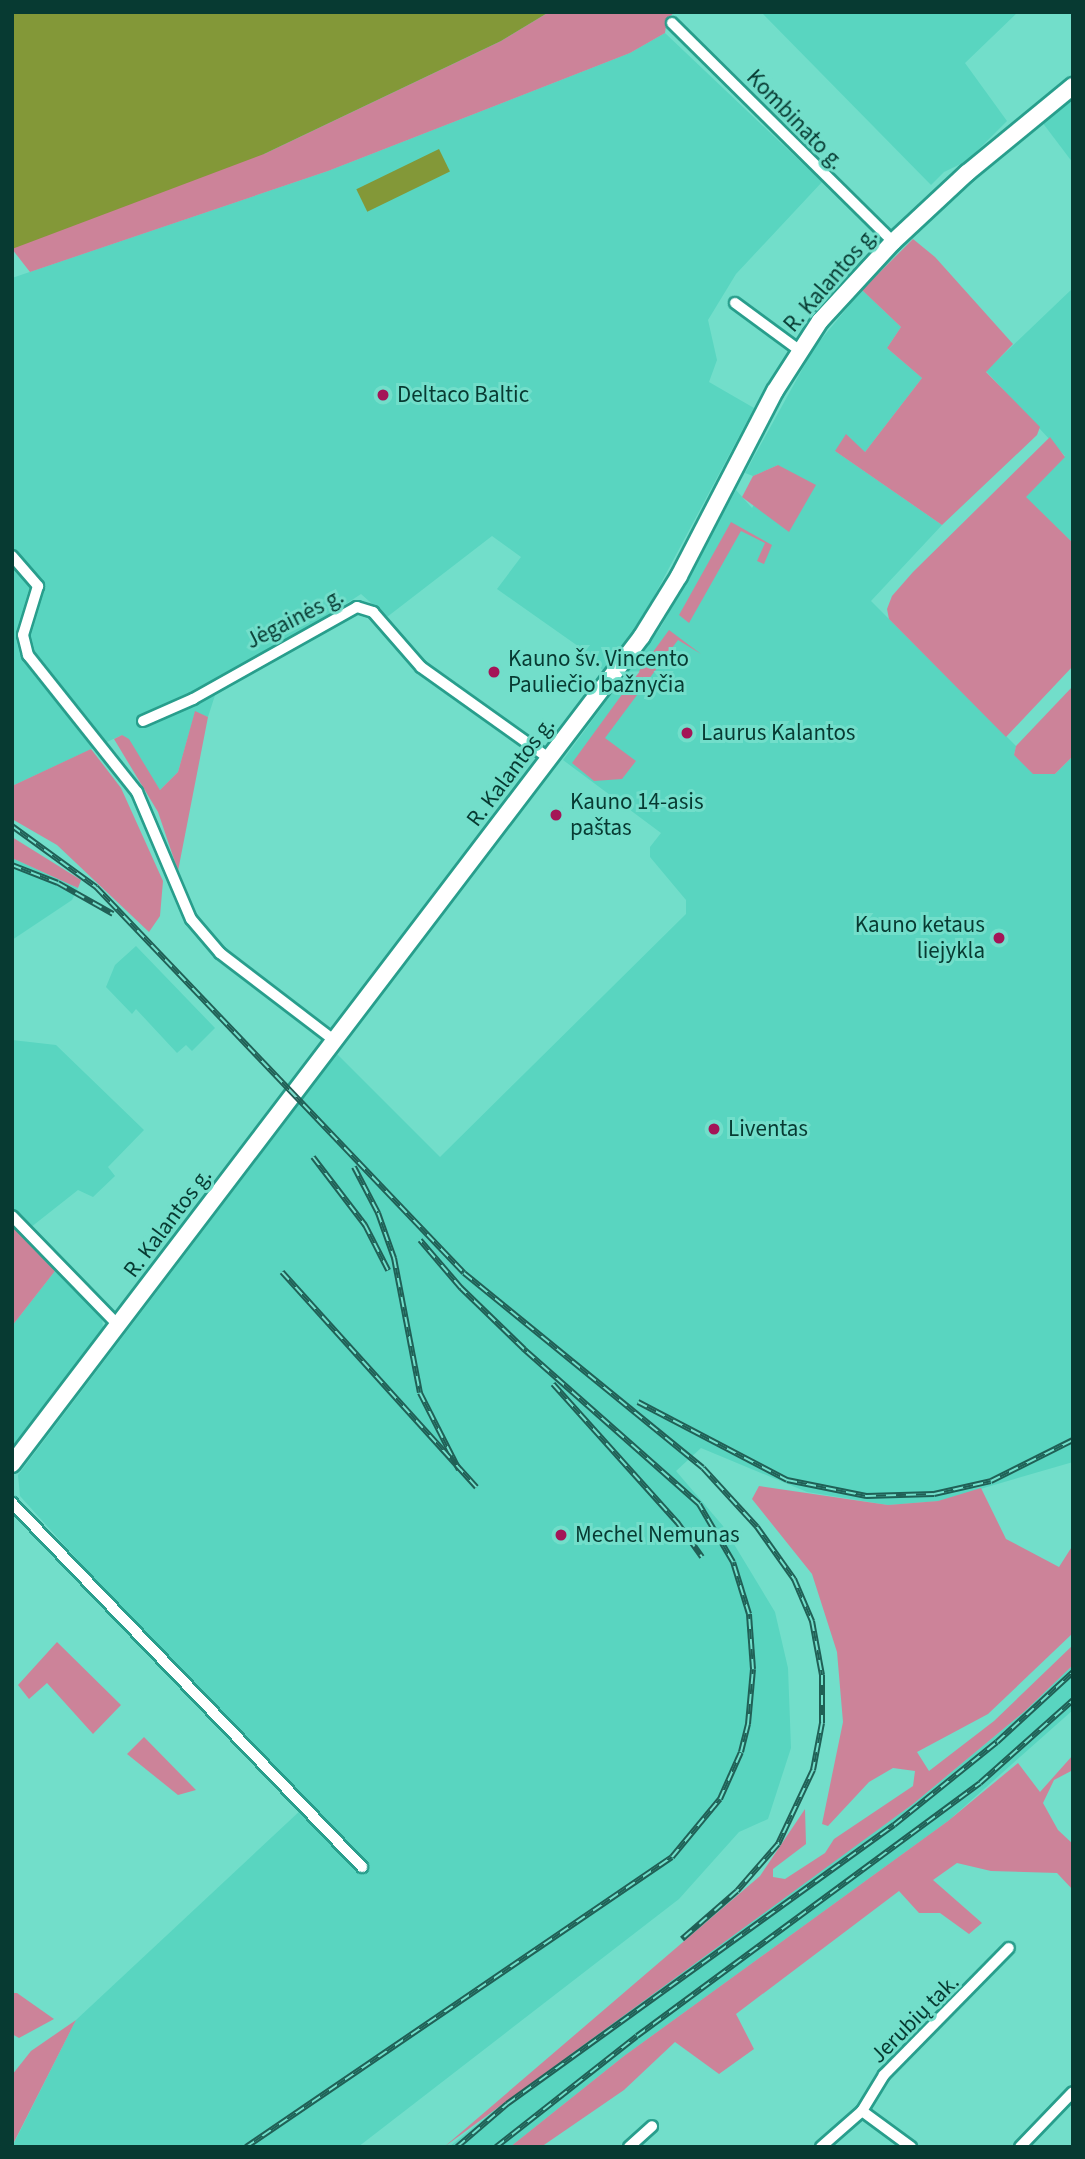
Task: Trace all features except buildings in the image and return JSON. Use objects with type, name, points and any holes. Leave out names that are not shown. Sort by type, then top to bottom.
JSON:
[{"type":"main road","name":"R. Kalantos g.","points":[[12,1465],[550,759],[661,608],[799,350],[841,296],[893,242],[1002,142],[1073,86]]},
{"type":"street","name":"Kombinato g.","points":[[672,23],[893,242]]},
{"type":"street","points":[[735,303],[799,350]]},
{"type":"street","points":[[12,556],[38,586],[23,635],[27,655],[137,792],[176,890],[205,938],[335,1041]]},
{"type":"street","name":"Jėgainės g.","points":[[143,721],[193,699],[357,607],[373,612],[421,667],[550,759]]},
{"type":"street","points":[[12,1216],[118,1325]]},
{"type":"street","points":[[12,1503],[362,1867]]},
{"type":"street","name":"Jerubių tak.","points":[[821,2147],[862,2111],[884,2075],[1009,1948]]},
{"type":"street","points":[[1020,2147],[1073,2092]]},
{"type":"street","points":[[862,2111],[911,2147]]},
{"type":"street","points":[[629,2147],[652,2126]]},
{"type":"shaded area","points":[[12,12],[264,154],[501,41],[549,12],[675,12],[667,19],[665,33],[630,53],[328,171],[30,272],[12,249]]},
{"type":"shaded area","points":[[12,12],[549,12],[501,41],[264,154],[12,249]]},
{"type":"shaded area","points":[[1018,12],[965,63],[1007,121],[967,161],[944,172],[931,185],[763,14]]},
{"type":"shaded area","points":[[665,33],[822,182],[736,274],[708,320],[717,360],[709,382],[754,408],[643,617],[604,672],[585,651],[497,589],[521,557],[492,536],[387,617],[361,594],[217,689],[208,717],[195,712],[178,772],[160,790],[122,735],[12,786],[12,278],[328,171],[630,53]]},
{"type":"shaded area","points":[[1073,99],[1073,163],[1042,122]]},
{"type":"shaded area","points":[[439,149],[450,171],[367,212],[356,189]]},
{"type":"shaded area","points":[[913,239],[935,257],[1013,344],[986,372],[1040,427],[1037,435],[942,525],[835,451],[846,434],[865,452],[922,378],[887,348],[901,327],[862,290]]},
{"type":"shaded area","points":[[1073,288],[1073,543],[1025,497],[1065,456],[986,371]]},
{"type":"shaded area","points":[[862,290],[901,327],[887,348],[922,378],[865,452],[835,451],[942,525],[871,601],[1016,746],[1014,755],[1055,774],[1073,756],[1073,1462],[939,1501],[888,1505],[807,1492],[701,1448],[676,1471],[723,1526],[775,1612],[788,1668],[791,1748],[768,1819],[739,1832],[679,1899],[358,2147],[12,2147],[76,2020],[302,1809],[20,1496],[18,1475],[337,1054],[440,1157],[686,914],[686,900],[650,857],[650,847],[661,833],[563,760],[661,627],[736,490],[752,508],[778,465],[753,476],[745,473],[814,348]]},
{"type":"shaded area","points":[[1050,437],[1065,457],[1026,497],[1073,543],[1073,666],[1006,737],[889,619],[887,609],[892,596],[913,572]]},
{"type":"shaded area","points":[[778,465],[816,485],[789,532],[742,497],[753,476]]},
{"type":"shaded area","points":[[731,522],[772,545],[764,564],[757,561],[765,543],[741,531],[689,623],[679,615]]},
{"type":"shaded area","points":[[669,630],[701,654],[678,640],[605,738],[636,761],[622,779],[594,781],[572,763]]},
{"type":"shaded area","points":[[1073,686],[1073,756],[1055,774],[1033,774],[1014,755],[1016,746]]},
{"type":"shaded area","points":[[195,711],[208,717],[178,871],[158,812],[114,739],[122,735],[129,739],[160,790],[178,772]]},
{"type":"shaded area","points":[[91,749],[121,788],[163,881],[160,916],[149,932],[57,845],[12,819],[12,786]]},
{"type":"shaded area","points":[[12,837],[81,880],[78,888],[12,858]]},
{"type":"shaded area","points":[[12,858],[78,888],[72,900],[12,940]]},
{"type":"shaded area","points":[[136,946],[215,1028],[192,1051],[186,1045],[177,1053],[136,1009],[132,1014],[106,987],[115,965]]},
{"type":"shaded area","points":[[12,1040],[56,1045],[144,1130],[108,1167],[115,1176],[93,1197],[78,1190],[21,1235],[12,1226]]},
{"type":"shaded area","points":[[12,1226],[55,1271],[12,1326]]},
{"type":"shaded area","points":[[55,1271],[102,1316],[103,1329],[12,1447],[12,1326]]},
{"type":"shaded area","points":[[759,1486],[888,1505],[938,1501],[981,1488],[1006,1539],[1059,1567],[1073,1545],[1073,1633],[988,1714],[917,1752],[929,1771],[994,1721],[1073,1645],[1073,1665],[1025,1711],[913,1804],[444,2147],[760,1876],[805,1809],[806,1844],[773,1869],[773,1877],[785,1879],[825,1853],[834,1839],[913,1786],[915,1771],[893,1768],[869,1782],[828,1826],[822,1824],[843,1722],[837,1652],[812,1574],[752,1499]]},
{"type":"shaded area","points":[[57,1642],[121,1705],[93,1734],[47,1683],[29,1699],[18,1685]]},
{"type":"shaded area","points":[[1073,1665],[1073,1710],[948,1821],[624,2056],[510,2147],[449,2147],[557,2060],[913,1804],[1025,1711]]},
{"type":"shaded area","points":[[144,1737],[196,1790],[178,1795],[127,1754]]},
{"type":"shaded area","points":[[1073,1755],[1073,1770],[1054,1780],[1043,1803],[1058,1830],[1073,1844],[1073,1890],[1057,1873],[991,1871],[957,1863],[933,1880],[982,1923],[969,1934],[940,1913],[919,1913],[899,1891],[736,2014],[754,2049],[719,2074],[675,2042],[624,2090],[541,2147],[510,2147],[624,2056],[948,1821],[1018,1763],[1040,1792]]},
{"type":"shaded area","points":[[12,1993],[17,1993],[54,2019],[19,2038],[12,2034]]},
{"type":"shaded area","points":[[76,2020],[12,2146],[12,2075],[31,2051]]},
{"type":"railway","points":[[12,826],[96,887],[464,1273],[703,1468],[757,1527],[794,1579],[812,1621],[822,1675],[822,1723],[813,1770],[778,1844],[737,1891],[682,1939]]},
{"type":"railway","points":[[12,865],[58,883],[113,914]]},
{"type":"railway","points":[[313,1157],[365,1225],[388,1270]]},
{"type":"railway","points":[[354,1167],[378,1213],[394,1258],[420,1393],[459,1470]]},
{"type":"railway","points":[[246,2147],[672,1857],[720,1799],[741,1752],[748,1724],[753,1669],[749,1614],[733,1562],[699,1504],[524,1349],[461,1288],[420,1240]]},
{"type":"railway","points":[[282,1272],[476,1487]]},
{"type":"railway","points":[[553,1384],[677,1522],[702,1557]]},
{"type":"railway","points":[[638,1402],[787,1480],[866,1496],[934,1494],[991,1481],[1073,1440]]},
{"type":"railway","points":[[457,2147],[507,2104],[894,1825],[997,1742],[1073,1672]]},
{"type":"railway","points":[[496,2147],[637,2036],[980,1783],[1073,1700]]},
{"type":"place","name":"Deltaco Baltic","points":[[383,395]]},
{"type":"place","name":"Kauno šv. Vincento Pauliečio bažnyčia","points":[[494,672]]},
{"type":"place","name":"Laurus Kalantos","points":[[687,733]]},
{"type":"place","name":"Kauno 14-asis paštas","points":[[556,815]]},
{"type":"place","name":"Kauno ketaus liejykla","points":[[999,938]]},
{"type":"place","name":"Liventas","points":[[714,1129]]},
{"type":"place","name":"Mechel Nemunas","points":[[561,1535]]}]
